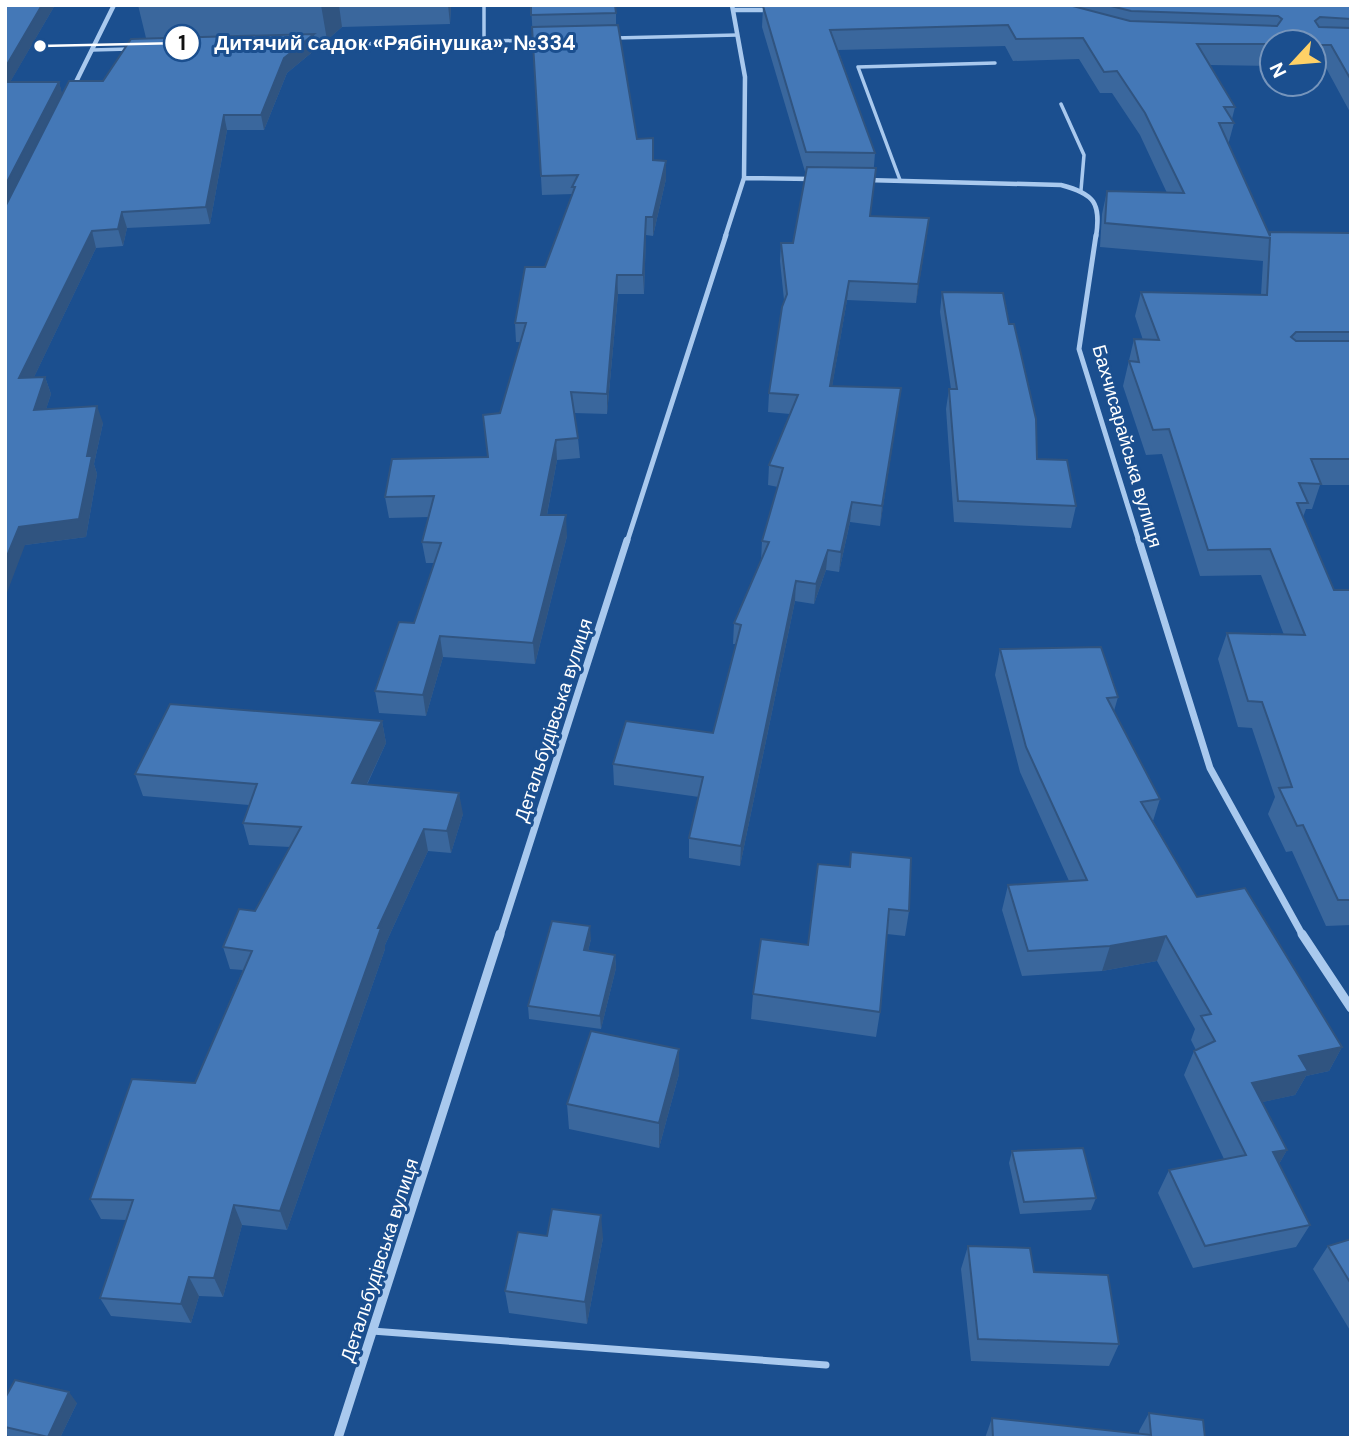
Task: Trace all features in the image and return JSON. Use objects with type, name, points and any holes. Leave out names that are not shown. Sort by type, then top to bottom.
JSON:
[{"type":"street","points":[[67,100],[114,5]]},
{"type":"street","points":[[732,7],[771,10]]},
{"type":"street","name":"Детальбудівська вулиця","points":[[338,1438],[744,178],[745,77],[732,7]]},
{"type":"street","points":[[744,178],[822,179]]},
{"type":"street","points":[[862,180],[1043,184],[1080,190]]},
{"type":"street","name":"Бахчисарайська вулиця","points":[[1080,190],[1094,201],[1100,212],[1079,349],[1210,768],[1314,955],[1351,1008]]},
{"type":"lane","points":[[484,5],[484,41]]},
{"type":"lane","points":[[604,38],[737,36]]},
{"type":"lane","points":[[308,45],[551,40]]},
{"type":"lane","points":[[92,50],[132,49]]},
{"type":"lane","points":[[901,180],[858,67],[995,63]]},
{"type":"lane","points":[[1061,104],[1083,144],[1087,169],[1080,190]]},
{"type":"lane","points":[[372,1331],[826,1365]]},
{"type":"building","points":[[5,5],[42,5],[5,68]]},
{"type":"building","points":[[531,5],[615,5],[616,13],[531,15]]},
{"type":"building","points":[[1069,5],[1130,21],[1277,26],[1282,19],[1278,16],[1131,11],[1107,5],[1351,5],[1351,19],[1320,17],[1315,21],[1319,27],[1351,28],[1351,80],[1331,45],[1328,45],[1328,28],[1258,28],[1258,44],[1197,44],[1235,107],[1224,107],[1234,123],[1219,123],[1270,236],[1270,232],[1351,233],[1351,332],[1296,332],[1291,337],[1296,341],[1351,341],[1351,459],[1311,459],[1321,484],[1299,483],[1308,503],[1297,503],[1334,590],[1351,590],[1351,900],[1338,900],[1303,825],[1297,826],[1279,788],[1292,787],[1262,702],[1248,701],[1227,633],[1305,635],[1270,549],[1208,550],[1169,429],[1153,430],[1129,361],[1139,362],[1134,339],[1159,340],[1141,292],[1267,295],[1270,238],[1105,223],[1107,191],[1184,193],[1145,113],[1117,71],[1104,72],[1083,38],[1016,39],[1008,25],[830,30],[875,153],[806,152],[763,6]]},
{"type":"building","points":[[618,25],[637,139],[653,138],[653,160],[666,161],[653,217],[646,217],[643,275],[617,275],[607,394],[571,392],[578,438],[556,440],[541,515],[566,515],[533,643],[440,636],[423,695],[375,691],[399,622],[414,623],[441,543],[422,542],[434,496],[385,497],[392,459],[488,457],[483,415],[500,413],[526,323],[515,323],[525,267],[545,267],[578,175],[541,176],[532,27]]},
{"type":"building","points":[[314,34],[284,58],[261,115],[224,115],[206,207],[122,212],[118,229],[92,231],[19,378],[45,377],[34,410],[97,406],[87,456],[92,456],[79,519],[19,527],[5,561],[5,207],[69,81],[103,81],[131,39]]},
{"type":"building","points":[[5,82],[59,82],[5,186]]},
{"type":"building","points":[[807,167],[876,168],[870,216],[929,218],[918,284],[849,281],[830,386],[901,388],[882,506],[852,502],[841,552],[828,550],[816,584],[796,581],[741,846],[689,838],[703,777],[613,764],[626,721],[713,733],[741,625],[734,623],[769,542],[762,541],[783,468],[769,465],[798,395],[769,393],[782,307],[787,294],[781,243],[793,243]]},
{"type":"building","points":[[942,292],[1003,293],[1009,324],[1014,324],[1036,419],[1037,459],[1067,460],[1076,506],[958,501],[949,389],[957,389]]},
{"type":"building","points":[[1101,647],[1118,697],[1107,698],[1160,799],[1141,802],[1197,897],[1245,888],[1342,1047],[1299,1056],[1308,1071],[1252,1083],[1287,1150],[1273,1152],[1310,1225],[1205,1246],[1169,1170],[1246,1155],[1194,1051],[1215,1041],[1201,1016],[1211,1014],[1166,936],[1110,946],[1028,951],[1008,885],[1087,880],[1026,747],[1000,649]]},
{"type":"building","points":[[170,704],[382,721],[352,783],[459,793],[447,831],[424,829],[378,928],[381,928],[280,1211],[234,1205],[214,1278],[189,1277],[181,1304],[100,1298],[133,1200],[90,1199],[132,1079],[195,1083],[252,951],[223,947],[239,909],[255,911],[301,827],[243,823],[257,784],[135,774]]},
{"type":"building","points":[[851,852],[911,858],[909,911],[889,909],[880,1012],[753,994],[761,939],[808,945],[818,864],[850,867]]},
{"type":"building","points":[[552,921],[590,926],[584,950],[615,955],[600,1016],[528,1006]]},
{"type":"building","points":[[591,1031],[679,1049],[659,1123],[567,1104]]},
{"type":"building","points":[[1083,1148],[1096,1198],[1024,1202],[1012,1151]]},
{"type":"building","points":[[552,1209],[601,1215],[585,1302],[505,1291],[518,1232],[547,1236]]},
{"type":"building","points":[[1351,1239],[1351,1284],[1328,1246]]},
{"type":"building","points":[[968,1246],[1030,1248],[1034,1272],[1108,1275],[1119,1344],[978,1339]]},
{"type":"building","points":[[15,1380],[69,1392],[48,1437],[5,1427],[5,1398]]},
{"type":"building","points":[[1149,1413],[1203,1420],[1205,1438],[993,1438],[992,1418],[1151,1435]]},
{"type":"place","name":"Дитячий садок «Рябінушка», №334","points":[[40,46]]}]
